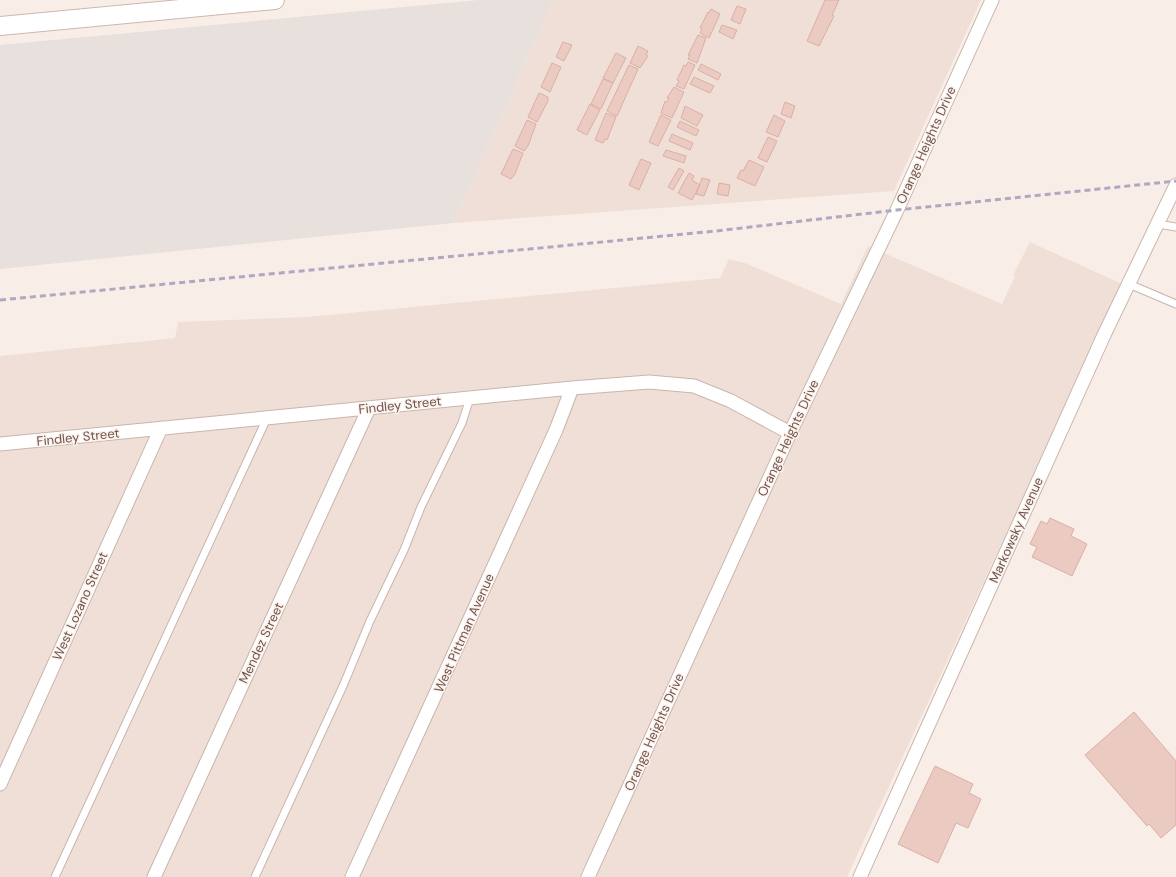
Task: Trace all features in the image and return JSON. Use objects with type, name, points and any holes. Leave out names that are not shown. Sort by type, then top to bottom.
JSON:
[{"type":"main road","points":[[0,26],[274,0]]},
{"type":"street","name":"Orange Heights Drive","points":[[588,877],[790,433],[897,210],[992,0]]},
{"type":"street","name":"Markowsky Avenue","points":[[860,877],[1104,335],[1176,185]]},
{"type":"street","name":"Findley Street","points":[[0,444],[572,388],[649,382],[694,386],[731,402],[790,433]]},
{"type":"street","name":"West Pittman Avenue","points":[[352,877],[556,430],[572,388]]},
{"type":"street","name":"Mendez Street","points":[[154,877],[368,408]]},
{"type":"street","name":"West Lozano Street","points":[[0,784],[161,428]]},
{"type":"lane","points":[[1158,224],[1176,227]]},
{"type":"lane","points":[[1129,284],[1176,304]]},
{"type":"lane","points":[[255,877],[343,686],[370,620],[404,550],[421,507],[462,423],[470,398]]},
{"type":"lane","points":[[55,877],[267,418]]},
{"type":"shaded area","points":[[478,0],[553,0],[454,223],[0,269],[0,45]]},
{"type":"shaded area","points":[[553,0],[981,0],[894,191],[454,223]]},
{"type":"shaded area","points":[[1030,242],[1122,284],[847,877],[0,877],[0,356],[175,338],[178,322],[307,317],[720,278],[729,259],[745,263],[841,304],[868,246],[1002,304],[1015,276],[1013,275]]},
{"type":"building","points":[[825,0],[839,0],[832,15],[834,16],[819,46],[807,41]]},
{"type":"building","points":[[737,6],[746,9],[740,24],[731,20]]},
{"type":"building","points":[[711,9],[720,14],[709,38],[700,33],[702,29],[700,28]]},
{"type":"building","points":[[722,25],[737,30],[733,39],[719,32]]},
{"type":"building","points":[[698,35],[706,38],[697,63],[688,59],[690,55],[688,55]]},
{"type":"building","points":[[563,42],[572,45],[564,61],[556,57]]},
{"type":"building","points":[[638,46],[648,51],[646,55],[648,56],[640,68],[630,63]]},
{"type":"building","points":[[616,53],[626,58],[613,83],[603,78]]},
{"type":"building","points":[[688,62],[695,65],[684,89],[676,86],[679,81],[677,80],[684,65],[686,66]]},
{"type":"building","points":[[552,63],[561,67],[550,92],[541,87]]},
{"type":"building","points":[[701,64],[721,74],[718,80],[698,70]]},
{"type":"building","points":[[629,65],[638,69],[617,116],[607,111]]},
{"type":"building","points":[[694,77],[714,86],[710,93],[690,84]]},
{"type":"building","points":[[603,79],[613,83],[601,109],[591,104]]},
{"type":"building","points":[[674,87],[684,92],[672,118],[661,113],[665,101],[667,102],[669,99],[667,98]]},
{"type":"building","points":[[539,93],[548,97],[548,101],[537,122],[528,117]]},
{"type":"building","points":[[785,102],[795,106],[791,118],[781,114]]},
{"type":"building","points":[[590,104],[600,110],[587,135],[577,130]]},
{"type":"building","points":[[685,106],[703,115],[697,126],[681,118]]},
{"type":"building","points":[[606,113],[616,117],[607,140],[605,139],[603,143],[595,140]]},
{"type":"building","points":[[661,115],[671,120],[658,146],[649,142]]},
{"type":"building","points":[[774,115],[785,121],[778,137],[766,132]]},
{"type":"building","points":[[527,120],[536,124],[528,146],[524,151],[515,146]]},
{"type":"building","points":[[680,121],[699,130],[696,136],[677,127]]},
{"type":"building","points":[[672,134],[693,143],[690,150],[669,141]]},
{"type":"building","points":[[768,137],[777,141],[767,162],[758,158]]},
{"type":"building","points":[[513,149],[523,153],[515,174],[511,179],[501,174]]},
{"type":"building","points":[[666,150],[686,156],[684,163],[663,156]]},
{"type":"building","points":[[641,159],[651,163],[639,190],[629,185]]},
{"type":"building","points":[[749,160],[764,167],[755,186],[737,178]]},
{"type":"building","points":[[679,168],[684,171],[673,190],[668,187]]},
{"type":"building","points":[[689,173],[694,176],[692,180],[700,185],[692,200],[678,193]]},
{"type":"building","points":[[702,178],[710,180],[704,196],[696,194]]},
{"type":"building","points":[[719,183],[730,185],[728,196],[717,194]]},
{"type":"building","points":[[1050,518],[1074,529],[1071,536],[1087,544],[1072,576],[1032,557],[1037,547],[1030,544],[1041,521],[1047,524]]},
{"type":"building","points":[[1134,712],[1176,761],[1176,825],[1161,838],[1149,824],[1147,826],[1085,755]]},
{"type":"building","points":[[935,766],[973,784],[969,793],[981,799],[968,828],[956,823],[938,863],[898,844]]},
{"type":"railway","points":[[0,300],[716,231],[897,210],[1176,181]]}]
